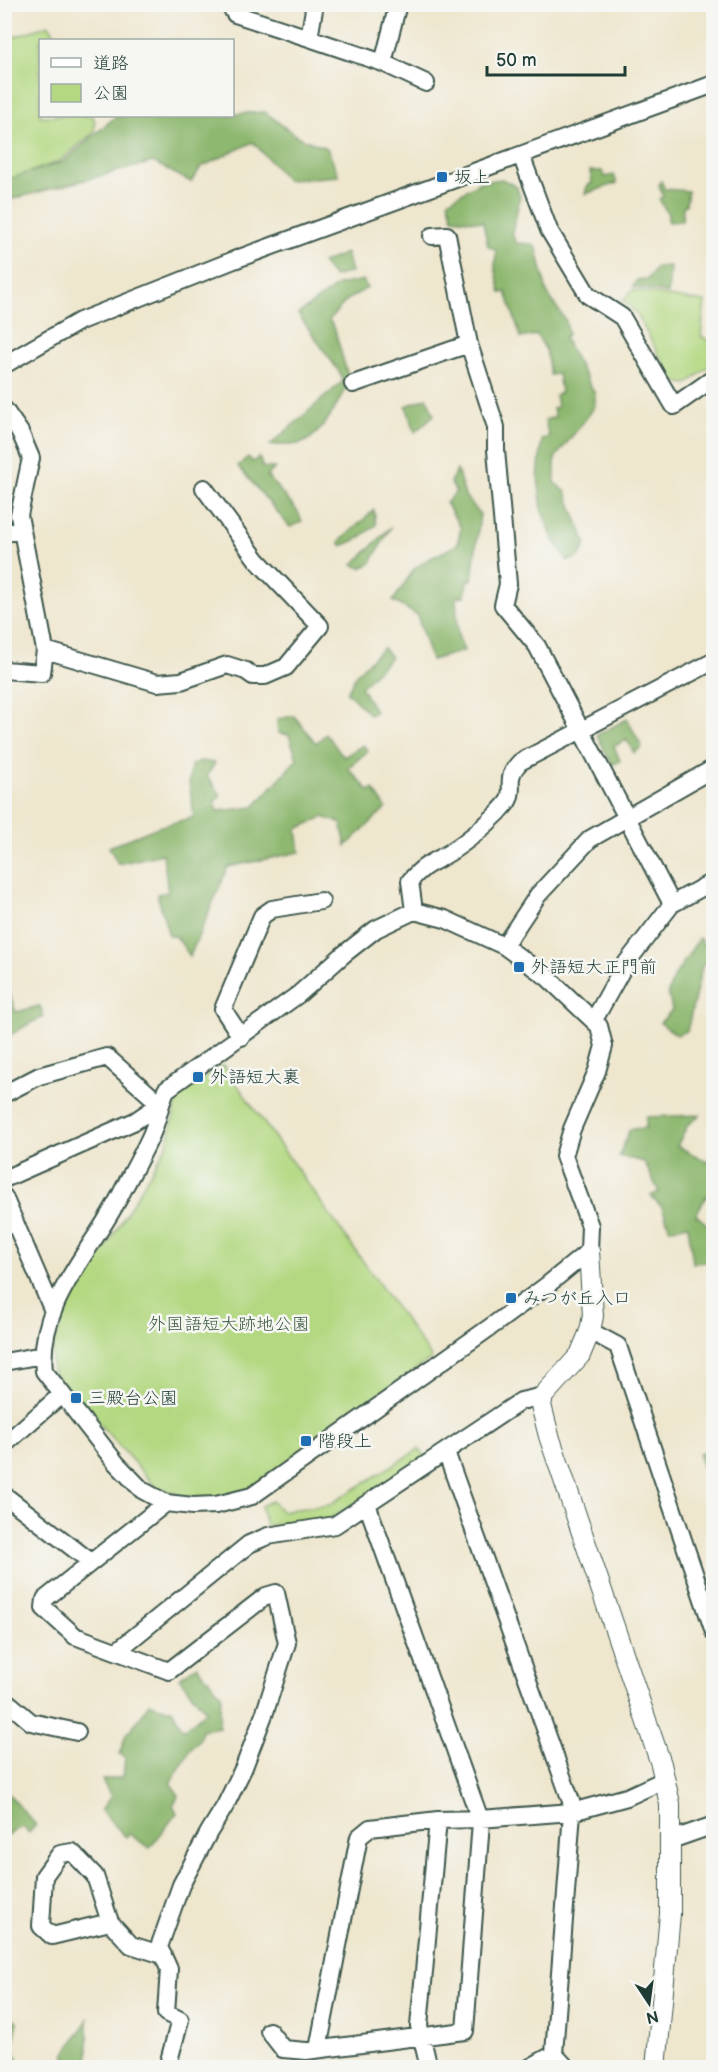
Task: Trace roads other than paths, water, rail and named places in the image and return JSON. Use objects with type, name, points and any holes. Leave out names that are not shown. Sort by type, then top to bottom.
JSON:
[{"type":"street","points":[[229,4],[235,14],[383,63],[426,83]]},
{"type":"street","points":[[309,38],[315,4]]},
{"type":"street","points":[[383,63],[398,4]]},
{"type":"street","points":[[4,365],[80,321],[234,260],[714,84]]},
{"type":"street","points":[[521,155],[549,230],[588,296],[622,317],[674,406],[714,378]]},
{"type":"street","points":[[432,236],[447,234],[469,344],[495,427],[508,584],[503,605],[537,646],[672,904]]},
{"type":"street","points":[[353,384],[469,344]]},
{"type":"street","points":[[4,409],[20,432],[31,458],[19,515],[45,650],[42,673],[4,670]]},
{"type":"street","points":[[45,650],[156,683],[181,681],[227,665],[246,671],[253,676],[264,676],[286,667],[320,627],[257,560],[204,488]]},
{"type":"street","points":[[4,534],[21,529]]},
{"type":"street","points":[[414,911],[410,881],[419,870],[471,837],[497,813],[509,800],[511,771],[520,762],[714,661]]},
{"type":"street","points":[[504,946],[538,895],[590,838],[714,768]]},
{"type":"street","points":[[594,1020],[624,966],[672,904],[714,881]]},
{"type":"street","points":[[241,1037],[223,1010],[262,916],[272,909],[321,901]]},
{"type":"street","points":[[589,1251],[496,1323],[252,1496],[216,1505],[193,1506],[166,1503],[142,1491],[116,1463],[44,1371],[43,1355],[53,1311],[60,1292],[120,1198],[153,1131],[166,1090],[298,994],[376,929],[414,911],[445,919],[504,946],[548,977],[594,1020],[599,1026],[604,1046],[597,1071],[572,1129],[564,1156],[590,1226],[589,1251],[593,1316],[590,1331],[580,1355],[543,1396],[541,1406],[543,1420],[661,1764],[670,1804],[670,1914],[656,2067]]},
{"type":"street","points":[[4,1094],[39,1076],[106,1057],[160,1104]]},
{"type":"street","points":[[4,1179],[135,1121],[160,1104]]},
{"type":"street","points":[[4,1197],[53,1311]]},
{"type":"street","points":[[590,1331],[618,1346],[714,1632]]},
{"type":"street","points":[[4,1362],[43,1355]]},
{"type":"street","points":[[4,1445],[62,1394]]},
{"type":"street","points":[[117,1651],[249,1544],[267,1536],[335,1525],[521,1401],[543,1396]]},
{"type":"street","points":[[446,1452],[571,1801],[554,2054],[567,2067]]},
{"type":"street","points":[[4,1495],[91,1562]]},
{"type":"street","points":[[166,1503],[45,1599],[44,1608],[75,1636],[169,1671],[266,1596],[276,1593],[287,1643],[265,1712],[244,1767],[181,1885],[159,1947],[169,1969],[166,2013],[180,2020],[167,2067]]},
{"type":"street","points":[[269,2031],[283,2049],[306,2051],[465,2031],[480,1819],[367,1504]]},
{"type":"street","points":[[4,1699],[31,1722],[77,1732]]},
{"type":"street","points":[[318,2049],[359,1837],[370,1828],[438,1820],[572,1812],[627,1797],[664,1780]]},
{"type":"street","points":[[429,2067],[418,2026],[438,1820]]},
{"type":"street","points":[[671,1840],[714,1826]]},
{"type":"street","points":[[110,1922],[52,1936],[40,1926],[44,1876],[60,1854],[72,1852],[95,1876],[110,1922],[131,1945],[163,1955]]},
{"type":"street","points":[[529,2067],[554,2054]]},
{"type":"place","name":"坂上","points":[[442,177]]},
{"type":"place","name":"外語短大正門前","points":[[519,967]]},
{"type":"place","name":"外語短大裏","points":[[198,1077]]},
{"type":"place","name":"みつが丘入口","points":[[511,1298]]},
{"type":"place","name":"三殿台公園","points":[[76,1398]]},
{"type":"place","name":"階段上","points":[[306,1441]]},
{"type":"park label","name":"外国語短大跡地公園","points":[[229,1324]]}]
